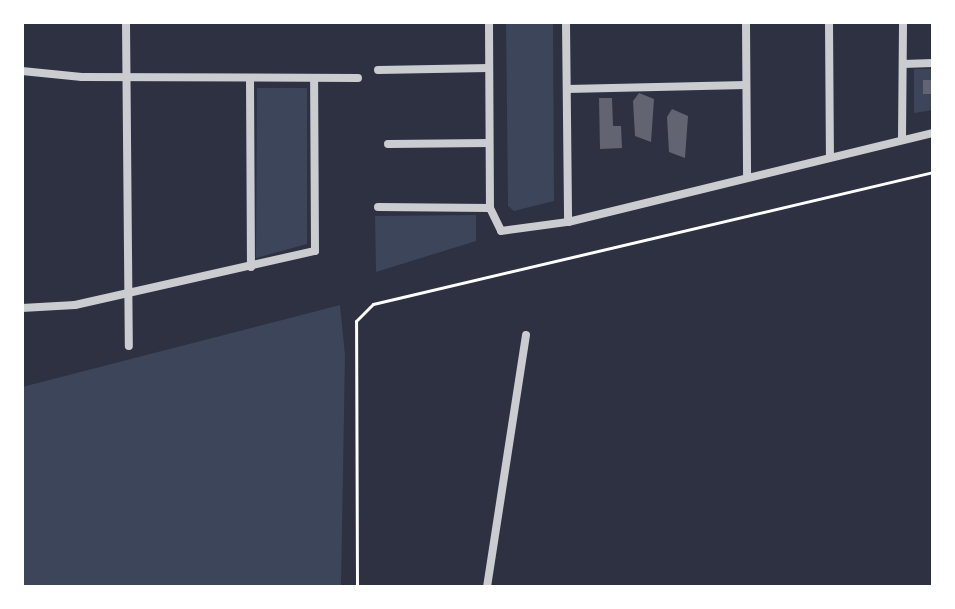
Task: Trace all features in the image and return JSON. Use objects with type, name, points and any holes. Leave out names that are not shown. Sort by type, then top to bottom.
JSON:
[{"type":"street","points":[[126,22],[129,346]]},
{"type":"street","points":[[489,22],[490,208],[495,226],[510,233],[568,222],[933,133]]},
{"type":"street","points":[[566,22],[568,222]]},
{"type":"street","points":[[746,22],[747,176]]},
{"type":"street","points":[[829,22],[830,156]]},
{"type":"street","points":[[902,139],[903,22]]},
{"type":"street","points":[[903,64],[933,63]]},
{"type":"street","points":[[378,70],[489,68]]},
{"type":"street","points":[[22,71],[127,77],[358,78]]},
{"type":"street","points":[[250,78],[251,267]]},
{"type":"street","points":[[22,308],[64,307],[315,251],[314,78]]},
{"type":"street","points":[[567,89],[746,85]]},
{"type":"street","points":[[388,144],[489,143]]},
{"type":"street","points":[[378,207],[490,208]]},
{"type":"street","points":[[487,587],[526,335]]},
{"type":"path","points":[[357,587],[356,321],[373,304],[933,172]]},
{"type":"shaded area","points":[[506,22],[553,22],[554,201],[514,211],[508,206]]},
{"type":"shaded area","points":[[914,69],[933,69],[933,110],[914,113]]},
{"type":"shaded area","points":[[257,88],[307,88],[307,244],[256,258]]},
{"type":"shaded area","points":[[476,215],[476,241],[376,272],[375,216]]},
{"type":"shaded area","points":[[340,305],[345,355],[341,587],[22,587],[22,387]]},
{"type":"building","points":[[923,80],[933,80],[933,94],[923,94]]},
{"type":"building","points":[[639,93],[654,99],[651,142],[635,136],[633,101]]},
{"type":"building","points":[[599,98],[612,98],[613,126],[621,126],[622,148],[600,149]]},
{"type":"building","points":[[672,109],[688,116],[685,158],[669,152],[667,117]]}]
